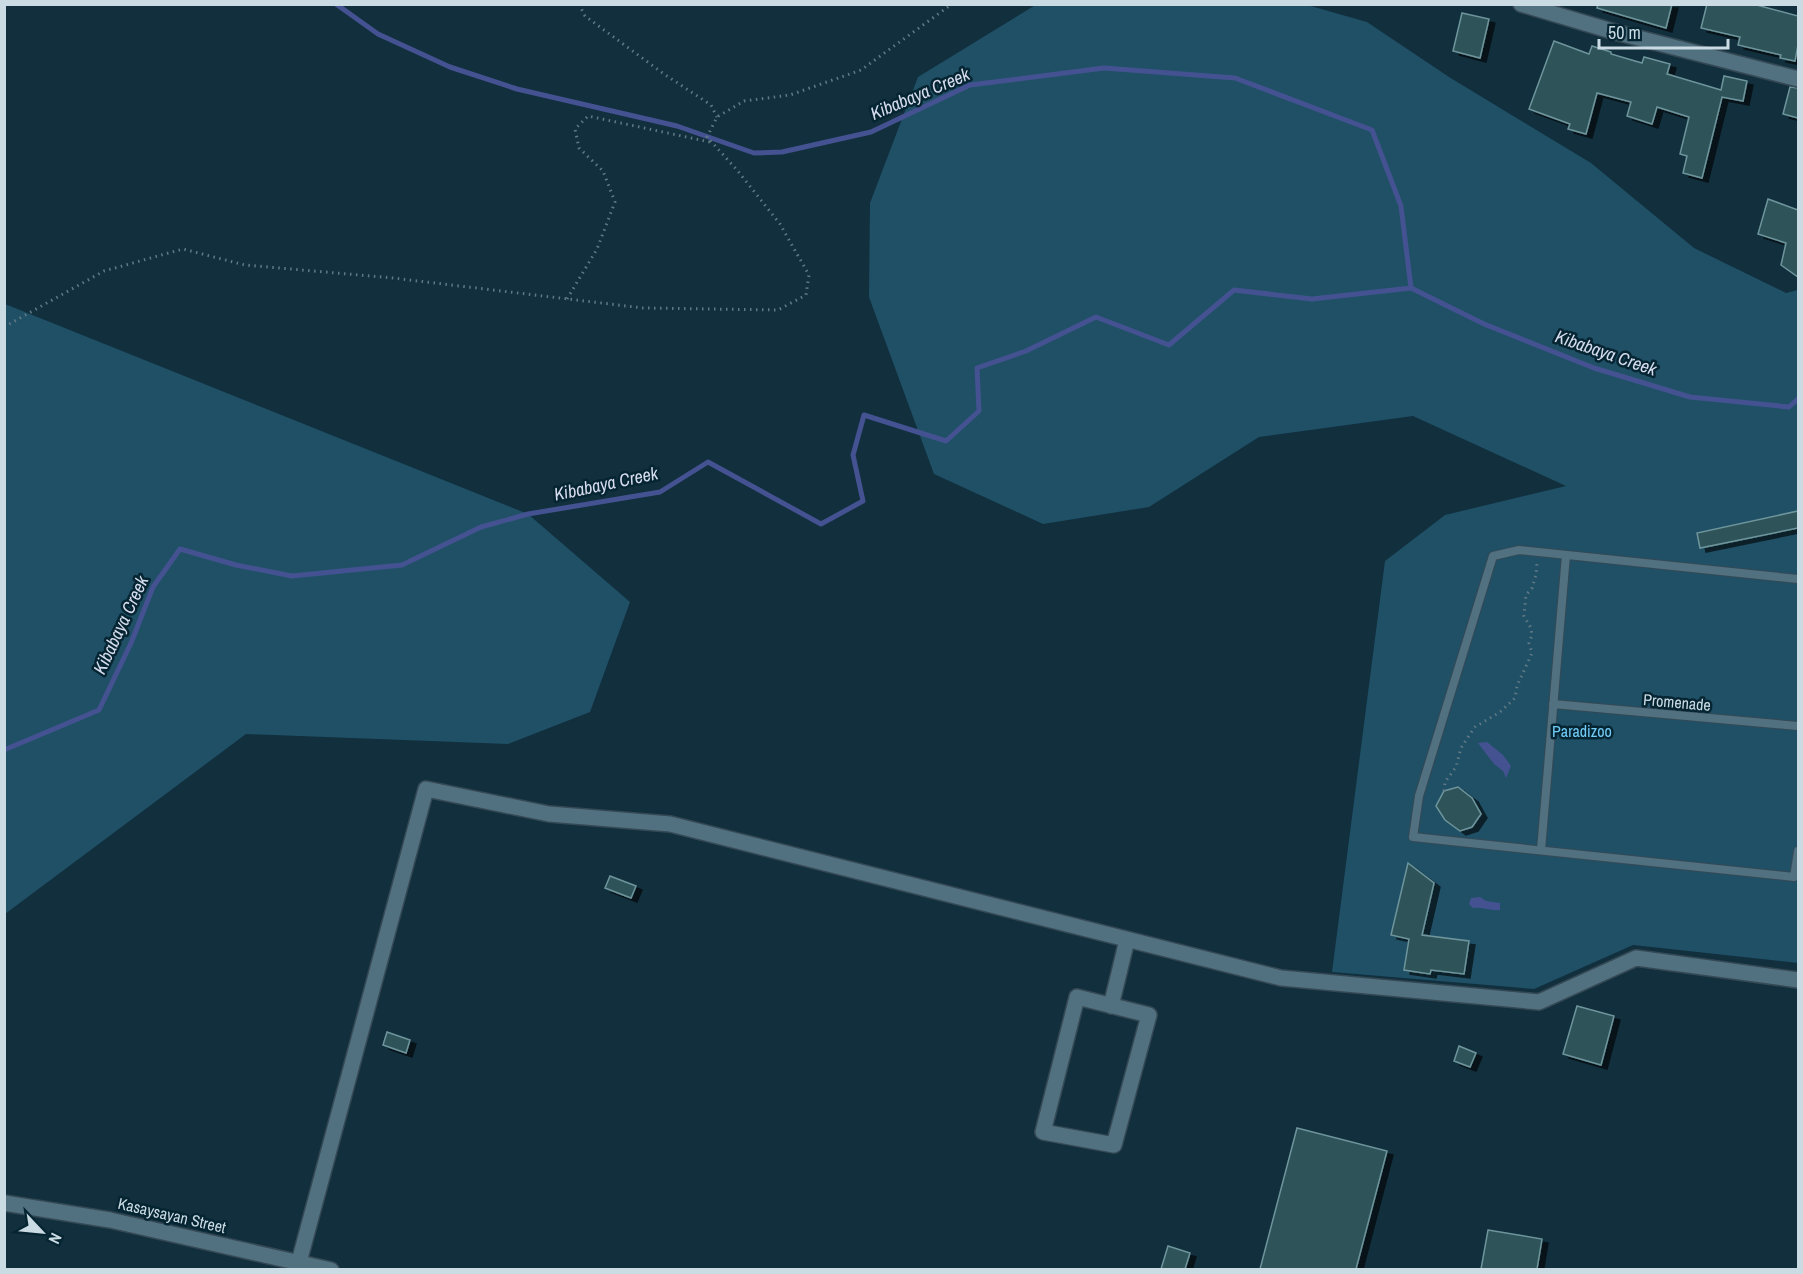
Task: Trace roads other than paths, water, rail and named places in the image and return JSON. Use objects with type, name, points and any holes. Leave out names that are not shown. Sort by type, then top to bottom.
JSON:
[{"type":"street","points":[[1521,4],[1615,32],[1798,79]]},
{"type":"street","points":[[299,1262],[426,789],[549,814],[670,824],[1281,978],[1539,1002],[1636,958],[1798,980]]},
{"type":"street","points":[[1111,1006],[1127,940]]},
{"type":"street","points":[[1077,997],[1111,1006],[1149,1015],[1114,1145],[1044,1132],[1077,997]]},
{"type":"street","name":"Kasaysayan Street","points":[[4,1203],[110,1220],[330,1269]]},
{"type":"lane","points":[[1798,579],[1519,550],[1493,556],[1419,796],[1413,837],[1671,866],[1794,877],[1798,851]]},
{"type":"lane","points":[[1541,850],[1566,555]]},
{"type":"lane","name":"Promenade","points":[[1553,705],[1798,726]]},
{"type":"water","points":[[1487,742],[1503,755],[1511,766],[1506,778],[1503,771],[1494,764],[1478,743]]},
{"type":"water","points":[[1480,897],[1486,901],[1500,903],[1500,910],[1473,908],[1469,904],[1471,898]]},
{"type":"waterway","name":"Kibabaya Creek","points":[[336,4],[378,34],[450,67],[517,89],[677,126],[754,153],[782,152],[871,132],[970,85],[1104,68],[1235,78],[1372,130],[1401,206],[1411,288]]},
{"type":"waterway","name":"Kibabaya Creek","points":[[4,750],[99,710],[131,643],[153,587],[180,549],[236,565],[292,576],[402,565],[481,527],[528,514],[660,492],[708,462],[821,524],[863,501],[853,455],[864,415],[946,441],[979,411],[977,368],[1026,351],[1096,317],[1169,345],[1234,290],[1312,299],[1411,288],[1484,324],[1594,368],[1690,397],[1789,407],[1798,399]]},
{"type":"park label","name":"Paradizoo","points":[[1582,731]]}]
